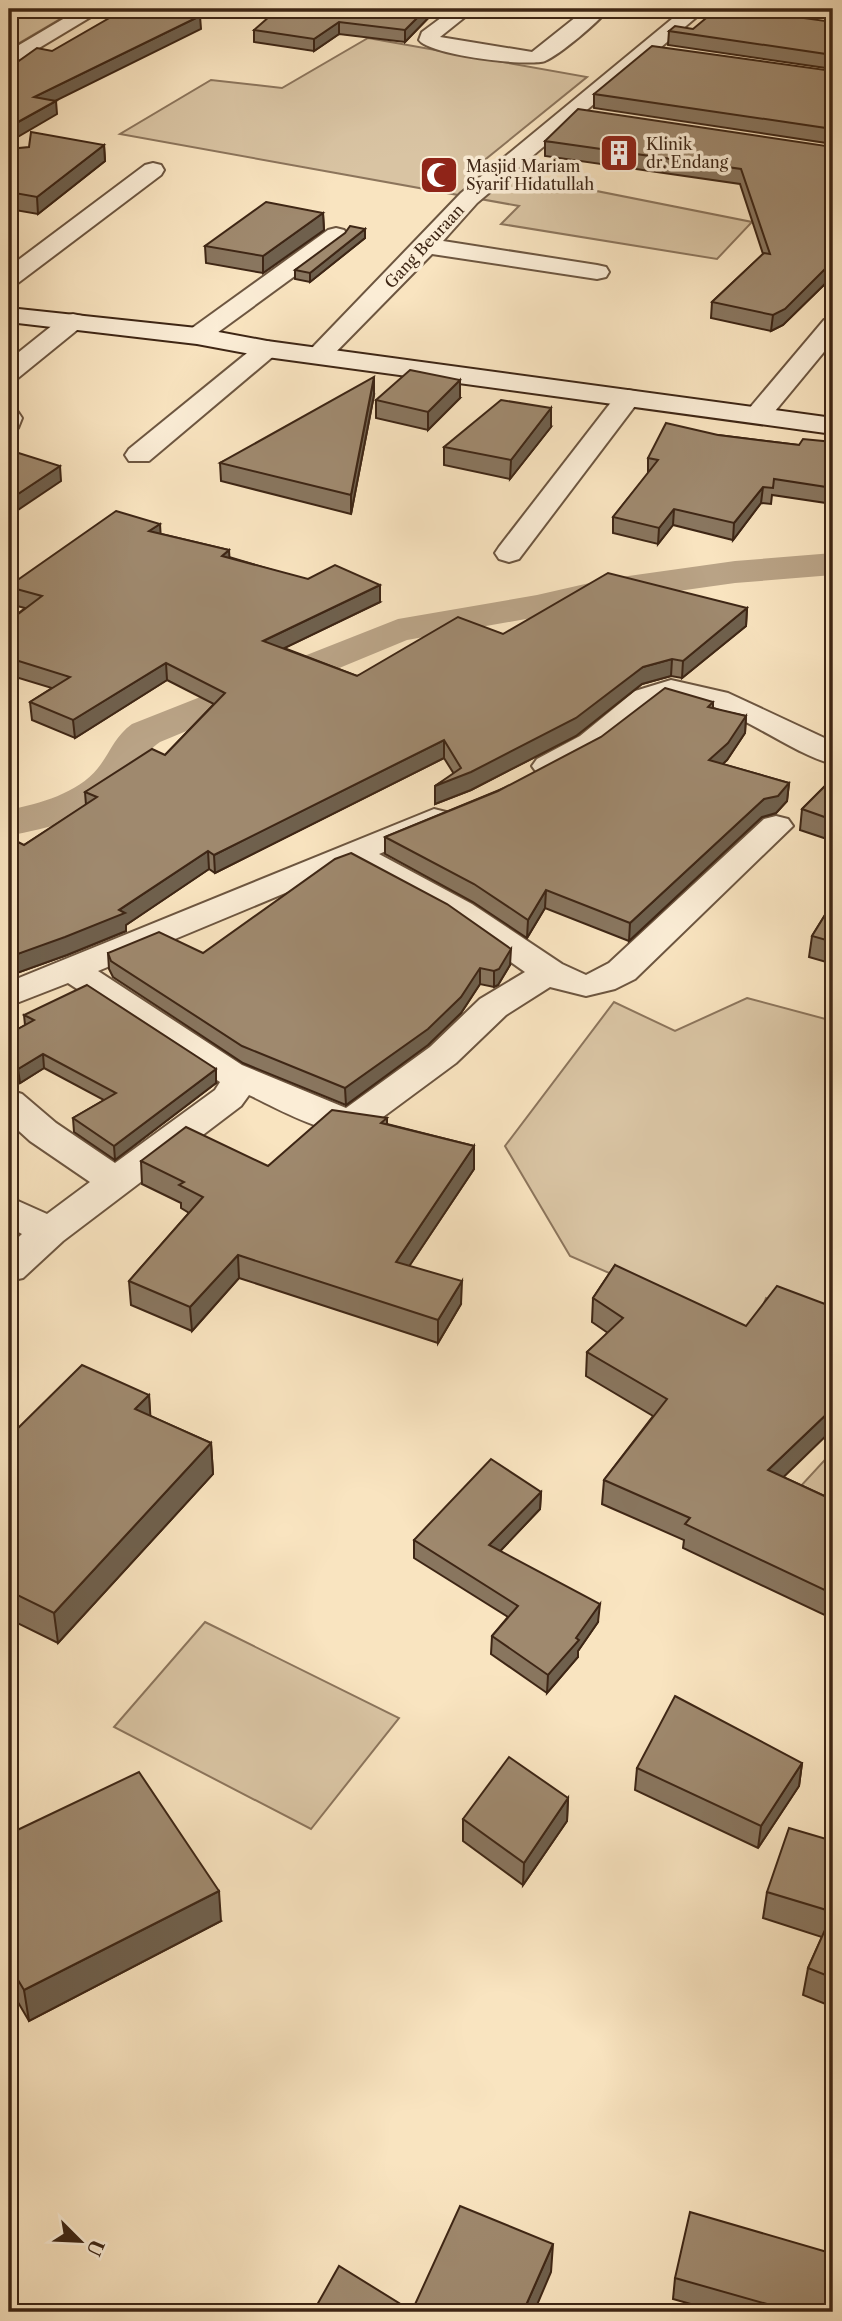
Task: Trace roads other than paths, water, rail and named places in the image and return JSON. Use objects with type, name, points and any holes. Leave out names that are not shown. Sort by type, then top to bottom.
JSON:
[{"type":"street","points":[[9,60],[94,9]]},
{"type":"street","points":[[465,9],[429,36],[429,40],[533,58],[542,55],[598,9]]},
{"type":"street","points":[[697,9],[719,12]]},
{"type":"street","name":"Gang Beuraan","points":[[319,355],[469,198],[697,9]]},
{"type":"street","points":[[644,51],[671,55]]},
{"type":"street","points":[[568,114],[594,118]]},
{"type":"street","points":[[9,278],[153,170]]},
{"type":"street","points":[[197,336],[336,235]]},
{"type":"street","points":[[426,246],[597,272]]},
{"type":"street","points":[[9,315],[197,336],[267,349],[833,426]]},
{"type":"street","points":[[9,373],[74,321]]},
{"type":"street","points":[[757,416],[823,347],[833,325]]},
{"type":"street","points":[[139,455],[267,349]]},
{"type":"street","points":[[509,553],[628,398]]},
{"type":"street","points":[[519,781],[588,745],[655,693],[672,688],[686,690],[758,716],[833,754]]},
{"type":"street","points":[[9,995],[460,808]]},
{"type":"street","points":[[352,853],[460,911],[564,981],[578,985],[603,984],[632,963],[776,826]]},
{"type":"street","points":[[69,968],[229,1073],[243,1077],[300,1105],[351,1123],[443,1055],[493,1007],[549,972]]},
{"type":"street","points":[[9,1268],[49,1232],[228,1098],[243,1077]]},
{"type":"street","points":[[9,1102],[43,1132],[116,1182]]},
{"type":"street","points":[[9,1210],[49,1232]]},
{"type":"waterway","points":[[9,823],[68,807],[95,793],[117,771],[131,746],[146,733],[398,630],[537,606],[607,590],[735,572],[833,564]]},
{"type":"place","name":"Klinik dr. Endang","points":[[619,153]]},
{"type":"place","name":"Masjid Mariam Syarif Hidatullah","points":[[439,175]]}]
